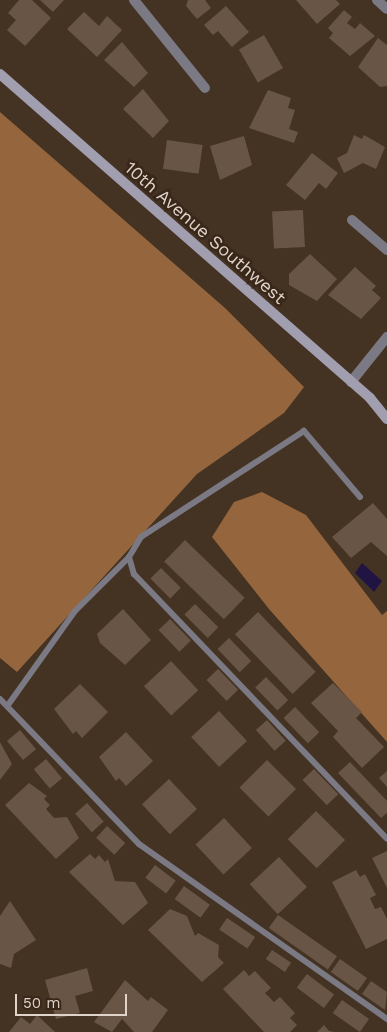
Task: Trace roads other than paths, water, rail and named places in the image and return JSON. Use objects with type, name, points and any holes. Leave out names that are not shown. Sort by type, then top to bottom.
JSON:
[{"type":"street","points":[[134,0],[205,88]]},
{"type":"street","points":[[376,0],[387,9]]},
{"type":"street","name":"10th Avenue Southwest","points":[[0,74],[351,382],[387,419]]},
{"type":"street","points":[[352,220],[387,250]]},
{"type":"street","points":[[351,382],[387,337]]},
{"type":"lane","points":[[8,705],[75,611],[129,557],[141,537],[304,432],[360,497]]},
{"type":"lane","points":[[129,557],[134,574],[387,839]]},
{"type":"lane","points":[[0,699],[8,705],[139,844],[387,1020]]}]
